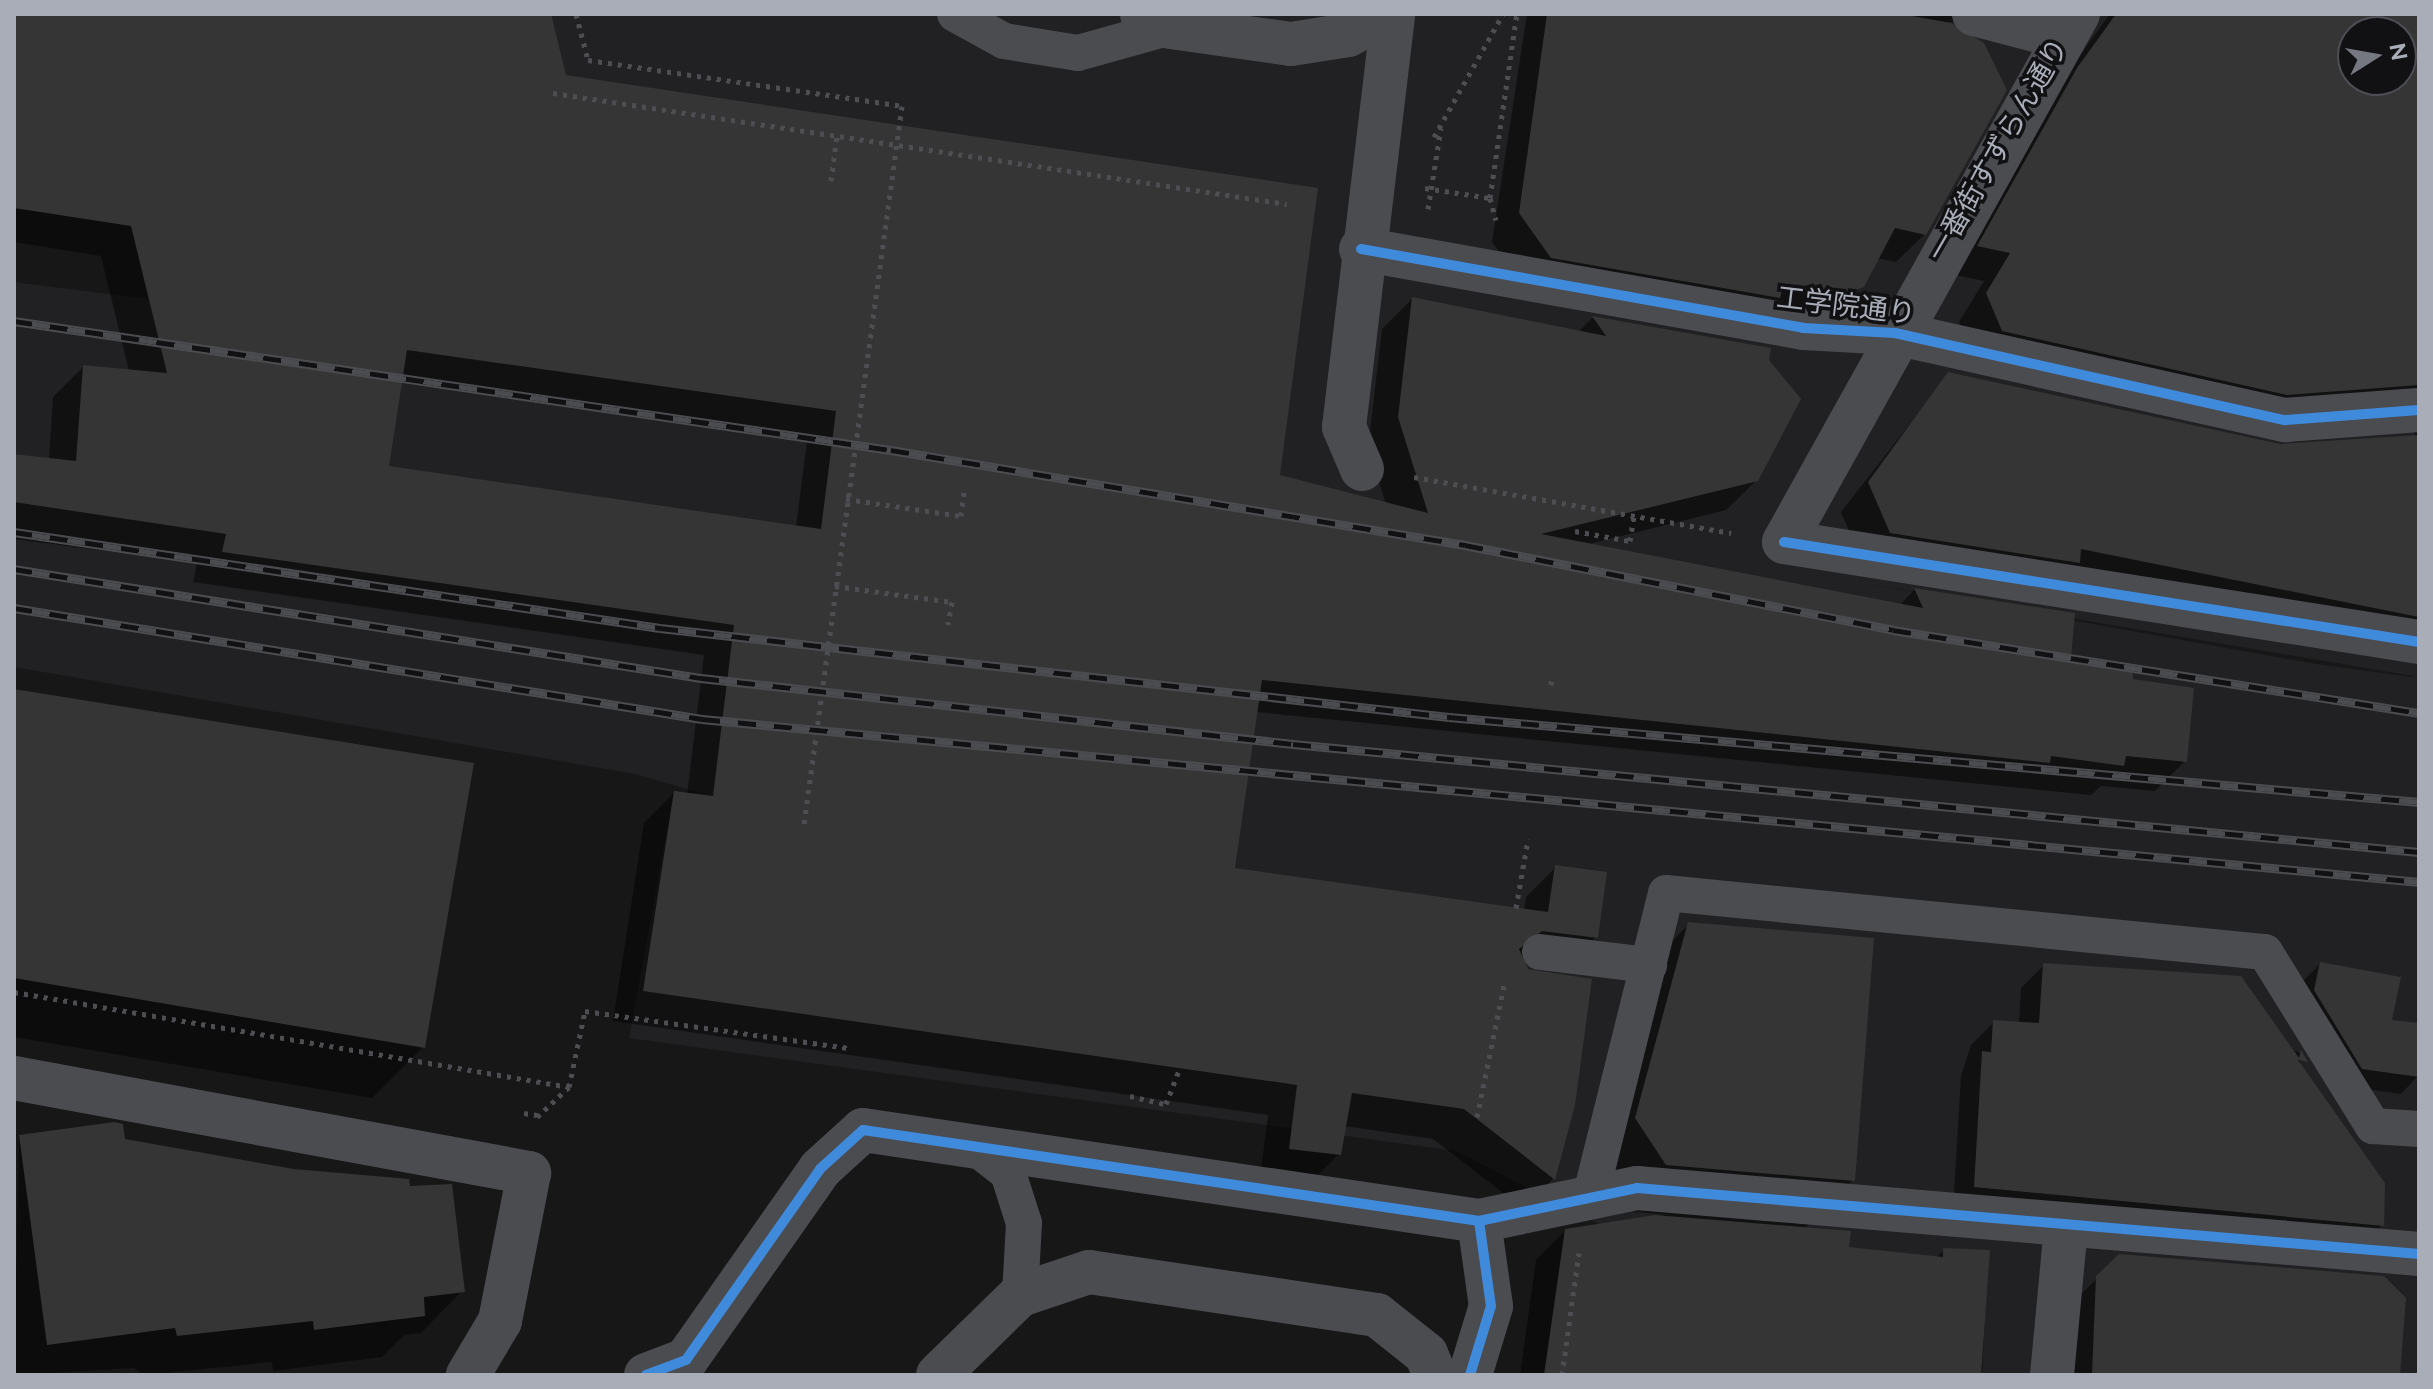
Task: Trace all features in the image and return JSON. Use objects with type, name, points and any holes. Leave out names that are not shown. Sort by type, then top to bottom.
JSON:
[{"type":"street","points":[[1156,21],[1291,44],[1348,35],[1391,14]]},
{"type":"street","points":[[1362,469],[1344,427],[1361,249],[1391,14]]},
{"type":"street","points":[[1974,14],[2070,25]]},
{"type":"street","name":"一番街すずらん通り","points":[[1784,542],[1895,333],[2070,25]]},
{"type":"street","name":"工学院通り","points":[[1361,249],[1803,328],[1895,333],[2285,420],[2419,410]]},
{"type":"street","points":[[1784,542],[2419,642]]},
{"type":"street","points":[[14,1078],[529,1173],[500,1321],[468,1375]]},
{"type":"street","points":[[646,1375],[686,1360],[820,1169],[863,1130],[967,1141],[1479,1221],[1637,1188],[2419,1254]]},
{"type":"street","points":[[1470,1375],[1491,1306],[1479,1221]]},
{"type":"street","points":[[2052,1375],[2066,1226]]},
{"type":"street","points":[[938,1375],[1020,1295],[1089,1272],[1377,1315],[1426,1354],[1435,1375]]},
{"type":"lane","points":[[955,14],[1004,41],[1078,53],[1156,21]]},
{"type":"lane","points":[[1590,1198],[1666,893],[2265,952],[2373,1126],[2419,1129]]},
{"type":"lane","points":[[1540,952],[1649,965]]},
{"type":"lane","points":[[967,1141],[1008,1173],[1024,1223],[1020,1295]]},
{"type":"path","points":[[576,14],[588,60],[902,106],[859,403],[804,824]]},
{"type":"path","points":[[1427,149],[1503,14]]},
{"type":"path","points":[[1419,187],[1490,198],[1517,14]]},
{"type":"path","points":[[553,93],[1287,204]]},
{"type":"path","points":[[1427,214],[1441,126]]},
{"type":"path","points":[[831,181],[837,135]]},
{"type":"path","points":[[1362,469],[1784,542]]},
{"type":"path","points":[[846,499],[961,516],[964,490]]},
{"type":"path","points":[[1575,531],[1630,541],[1634,516]]},
{"type":"path","points":[[835,586],[952,602],[948,625]]},
{"type":"path","points":[[1551,685],[1552,677]]},
{"type":"path","points":[[1517,905],[1528,839]]},
{"type":"path","points":[[1477,1117],[1504,981]]},
{"type":"path","points":[[14,992],[569,1087]]},
{"type":"path","points":[[537,1115],[569,1087],[585,1011],[848,1048]]},
{"type":"path","points":[[1130,1096],[1166,1104],[1180,1068]]},
{"type":"path","points":[[1562,1375],[1590,1198]]},
{"type":"shaded area","points":[[14,14],[2419,14],[2419,1375],[1582,1375],[1603,1226],[1456,1151],[629,1038],[674,791],[704,794],[635,774],[14,667],[14,282],[148,299],[131,226],[14,208]],"holes":[[[1864,583],[2413,676],[2316,664]]]},
{"type":"building","points":[[14,14],[551,14],[566,75],[1318,188],[1280,475],[1428,513],[1398,417],[1412,297],[1606,336],[1592,316],[1771,348],[1769,360],[1801,399],[1758,481],[1541,534],[1923,608],[1914,588],[2075,613],[2071,658],[2132,669],[2133,679],[2194,688],[2187,762],[2126,756],[2124,766],[2051,756],[2050,763],[1262,680],[1235,868],[1548,912],[1555,865],[1607,872],[1598,938],[1542,931],[1519,949],[1528,969],[1592,979],[1575,1105],[1555,1180],[1464,1109],[1352,1093],[1341,1155],[1289,1149],[1297,1085],[643,991],[674,791],[713,796],[734,625],[222,552],[226,534],[14,502],[14,454],[76,461],[83,365],[167,373],[131,226],[14,208]],"holes":[[[407,350],[836,411],[821,529],[389,466]]]},
{"type":"building","points":[[1547,14],[1901,14],[1951,23],[1984,43],[2007,90],[1926,235],[1895,228],[1864,287],[1836,297],[1782,290],[1780,298],[1551,258],[1519,213]]},
{"type":"building","points":[[2116,14],[2419,14],[2419,385],[2287,395],[2002,331],[1986,293],[2010,253],[1977,246],[2077,68]]},
{"type":"building","points":[[1948,372],[2280,444],[2419,435],[2419,617],[2081,549],[2080,563],[1890,533],[1868,482]]},
{"type":"building","points":[[14,689],[474,763],[425,1048],[14,978]]},
{"type":"building","points":[[1688,922],[1874,938],[1855,1181],[1666,1165],[1635,1118]]},
{"type":"building","points":[[2320,962],[2401,977],[2392,1020],[2419,1023],[2419,1077],[2362,1069],[2314,990]]},
{"type":"building","points":[[2043,963],[2241,976],[2299,1058],[2301,1050],[2308,1062],[2298,1060],[2385,1183],[2384,1226],[1974,1187],[1982,1051],[1991,1052],[1993,1020],[2039,1023]]},
{"type":"building","points":[[114,1122],[123,1124],[125,1139],[294,1169],[409,1179],[410,1186],[452,1184],[465,1292],[424,1297],[425,1316],[314,1330],[313,1321],[177,1336],[175,1328],[47,1345],[19,1135]]},
{"type":"building","points":[[1655,1215],[1851,1231],[1849,1247],[1943,1257],[1943,1248],[1990,1250],[1981,1375],[1544,1375],[1565,1229]]},
{"type":"building","points":[[2119,1254],[2384,1276],[2406,1298],[2400,1375],[2092,1375],[2096,1276]]},
{"type":"railway","points":[[14,321],[891,450],[1465,545],[1893,630],[2419,713]]},
{"type":"railway","points":[[14,532],[660,628],[1449,717],[2419,802]]},
{"type":"railway","points":[[14,569],[701,678],[1293,744],[2419,852]]},
{"type":"railway","points":[[14,608],[702,719],[2419,882]]},
{"type":"cycle path","points":[[1361,249],[1803,328],[1895,333],[2285,420],[2419,410]]},
{"type":"cycle path","points":[[1784,542],[2419,642]]},
{"type":"cycle path","points":[[646,1375],[686,1360],[820,1169],[863,1130],[1479,1221],[1491,1306],[1470,1375]]},
{"type":"cycle path","points":[[1479,1221],[1637,1188],[2419,1254]]}]
